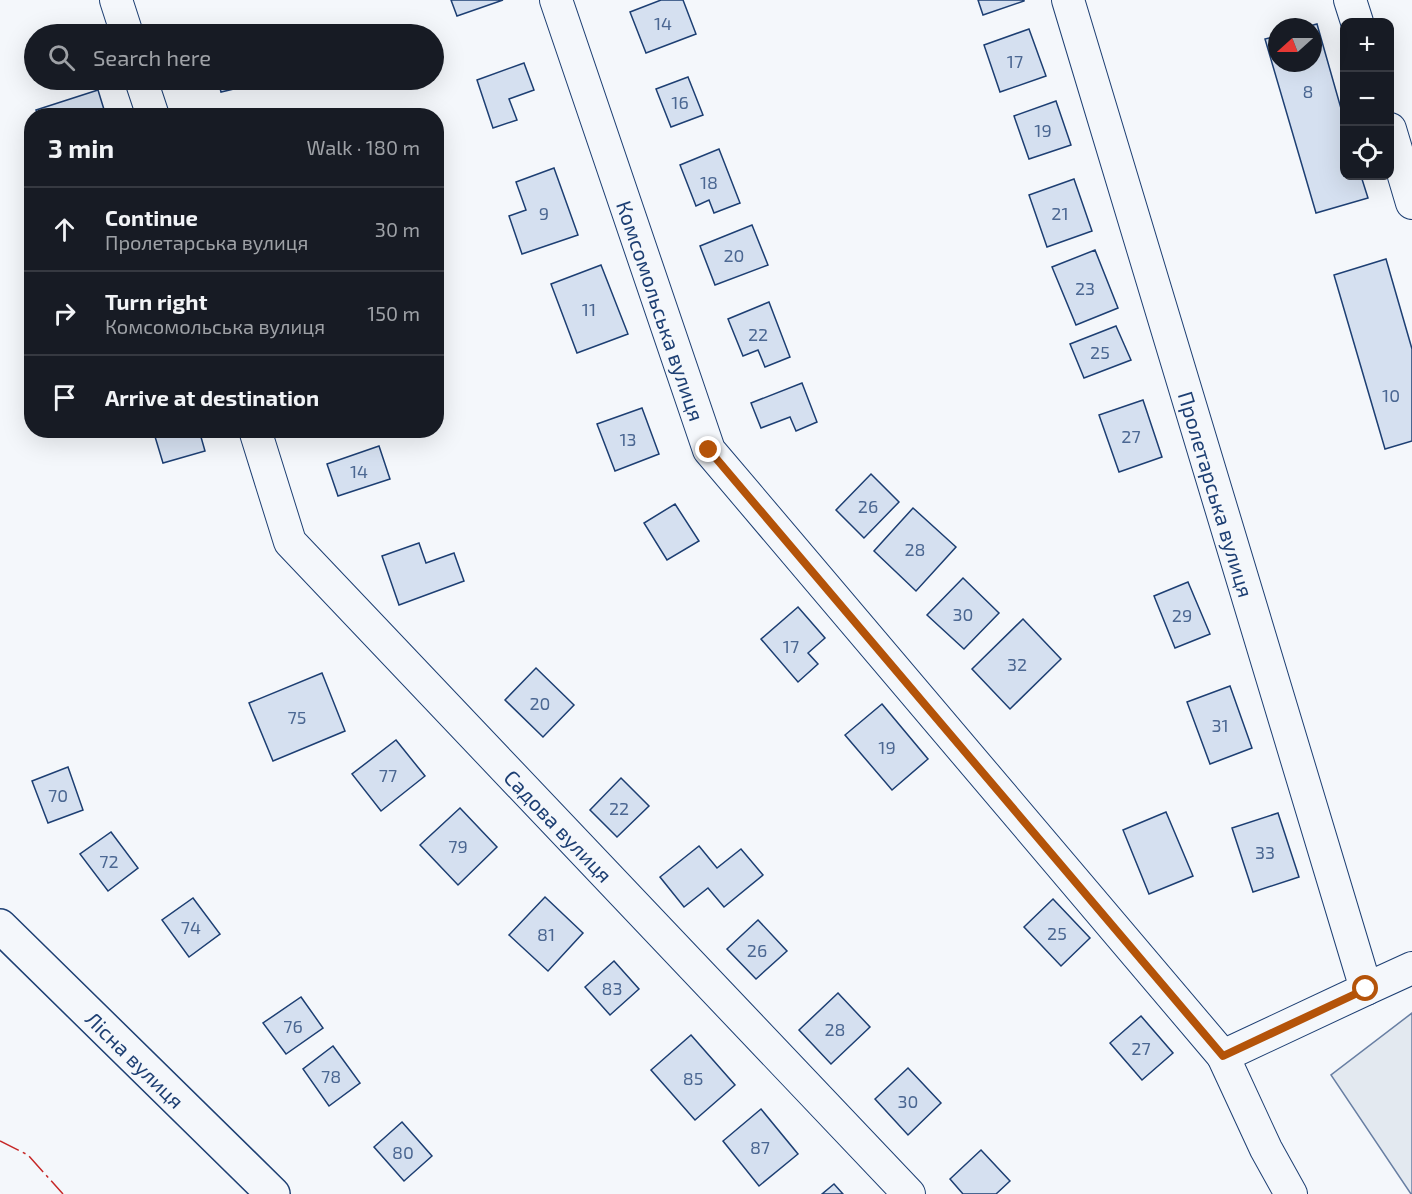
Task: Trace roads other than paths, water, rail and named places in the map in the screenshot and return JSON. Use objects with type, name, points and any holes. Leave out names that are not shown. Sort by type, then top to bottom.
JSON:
[{"type":"street","points":[[116,0],[124,24]]},
{"type":"street","name":"Комсомольська вулиця","points":[[556,0],[709,450],[1223,1056]]},
{"type":"street","name":"Пролетарська вулиця","points":[[1068,0],[1366,989]]},
{"type":"street","points":[[1350,0],[1356,18]]},
{"type":"street","points":[[144,90],[150,108]]},
{"type":"street","points":[[1394,145],[1412,203]]},
{"type":"street","name":"Садова вулиця","points":[[258,438],[290,542],[909,1194]]},
{"type":"street","name":"Лісна вулиця","points":[[0,926],[273,1194]]},
{"type":"street","points":[[1291,1194],[1266,1149],[1223,1056],[1412,968]]}]
